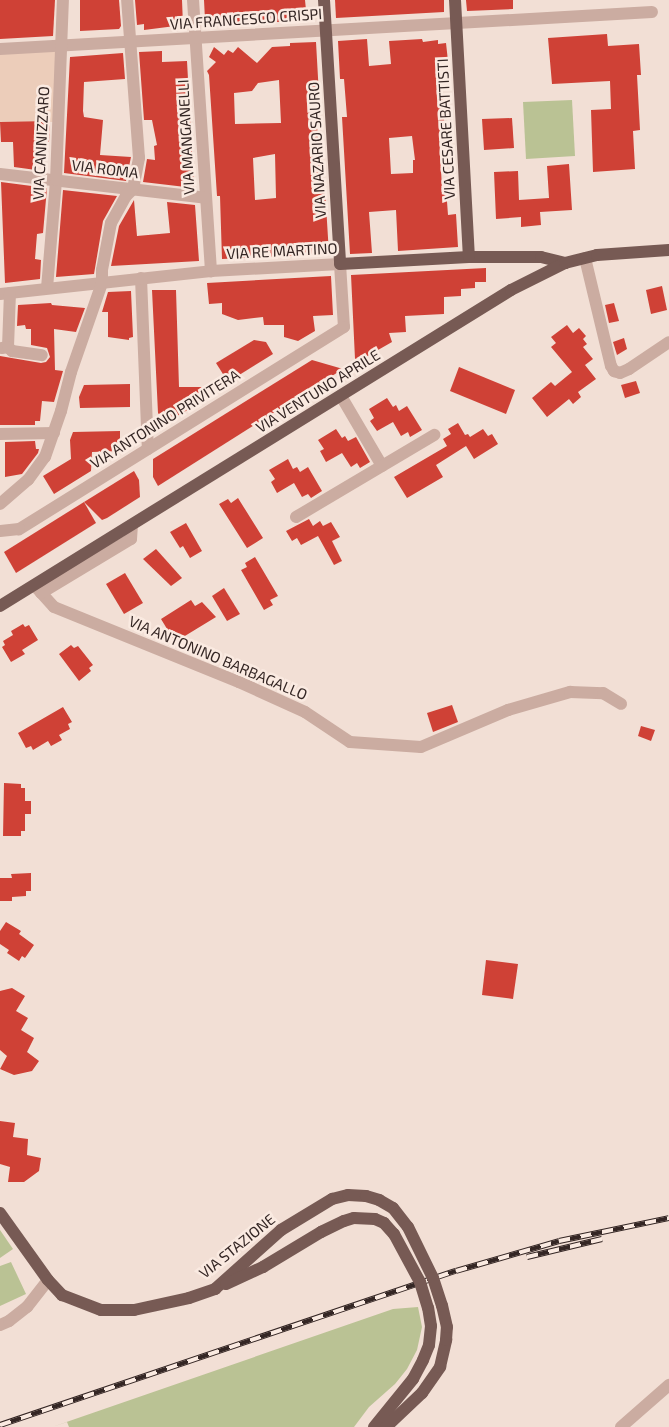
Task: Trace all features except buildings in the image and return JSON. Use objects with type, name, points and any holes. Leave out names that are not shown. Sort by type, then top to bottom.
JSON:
[{"type":"main road","name":"VIA NAZARIO SAURO","points":[[324,0],[340,264]]},
{"type":"main road","name":"VIA CESARE BATTISTI","points":[[455,0],[469,257]]},
{"type":"main road","name":"VIA VENTUNO APRILE","points":[[0,606],[38,589],[132,525],[511,290],[565,263],[585,258],[669,250]]},
{"type":"main road","name":"VIA RE MARTINO","points":[[340,264],[469,257],[541,257],[565,263]]},
{"type":"main road","name":"VIA STAZIONE","points":[[0,1213],[48,1280],[62,1295],[101,1310],[134,1310],[189,1298],[215,1289],[281,1230],[332,1199],[348,1195],[366,1196],[380,1200],[394,1208],[408,1227],[430,1269],[447,1327],[440,1367],[422,1393],[386,1427]]},
{"type":"main road","points":[[215,1289],[263,1268],[321,1232],[344,1221],[354,1218],[375,1219],[384,1223],[394,1234],[420,1282],[431,1326],[429,1345],[414,1379],[374,1427]]},
{"type":"street","name":"VIA CANNIZZARO","points":[[47,288],[56,180],[63,0]]},
{"type":"street","points":[[0,504],[28,480],[45,457],[54,433],[71,372],[102,283],[102,270],[111,223],[126,196],[133,189],[139,158],[127,0]]},
{"type":"street","name":"VIA MANGANELLI","points":[[193,0],[211,271]]},
{"type":"street","name":"VIA FRANCESCO CRISPI","points":[[0,50],[326,30],[647,15]]},
{"type":"street","name":"VIA ROMA","points":[[0,174],[206,198]]},
{"type":"street","points":[[585,258],[611,366],[614,371],[620,373],[629,369],[669,342]]},
{"type":"street","name":"VIA RE MARTINO","points":[[5,293],[211,271],[340,264]]},
{"type":"street","name":"VIA NAZARIO SAURO","points":[[340,264],[344,327]]},
{"type":"street","points":[[141,278],[148,449]]},
{"type":"street","points":[[5,293],[4,348],[12,351],[42,355]]},
{"type":"street","name":"VIA ANTONINO PRIVITERA","points":[[0,531],[19,529],[344,327]]},
{"type":"street","points":[[342,396],[382,466]]},
{"type":"street","points":[[0,434],[54,433]]},
{"type":"street","points":[[296,517],[434,435]]},
{"type":"street","name":"VIA ANTONINO BARBAGALLO","points":[[38,589],[54,607],[239,682],[305,712],[350,742],[421,747],[508,710],[570,692],[603,693],[621,704]]},
{"type":"street","points":[[0,1325],[9,1321],[27,1307],[48,1280]]},
{"type":"street","points":[[621,1427],[669,1385]]},
{"type":"green space","points":[[572,100],[575,156],[526,159],[523,102]]},
{"type":"green space","points":[[0,1230],[13,1249],[0,1258]]},
{"type":"green space","points":[[11,1262],[26,1294],[0,1306],[0,1266]]},
{"type":"green space","points":[[418,1307],[422,1327],[417,1350],[407,1369],[395,1384],[369,1407],[354,1427],[69,1427],[67,1422],[52,1427],[393,1309]]},
{"type":"shaded area","points":[[62,46],[58,122],[0,122],[0,49]]},
{"type":"railway","points":[[0,1425],[456,1271],[559,1241],[669,1218]]},
{"type":"railway","points":[[527,1257],[602,1239]]}]
